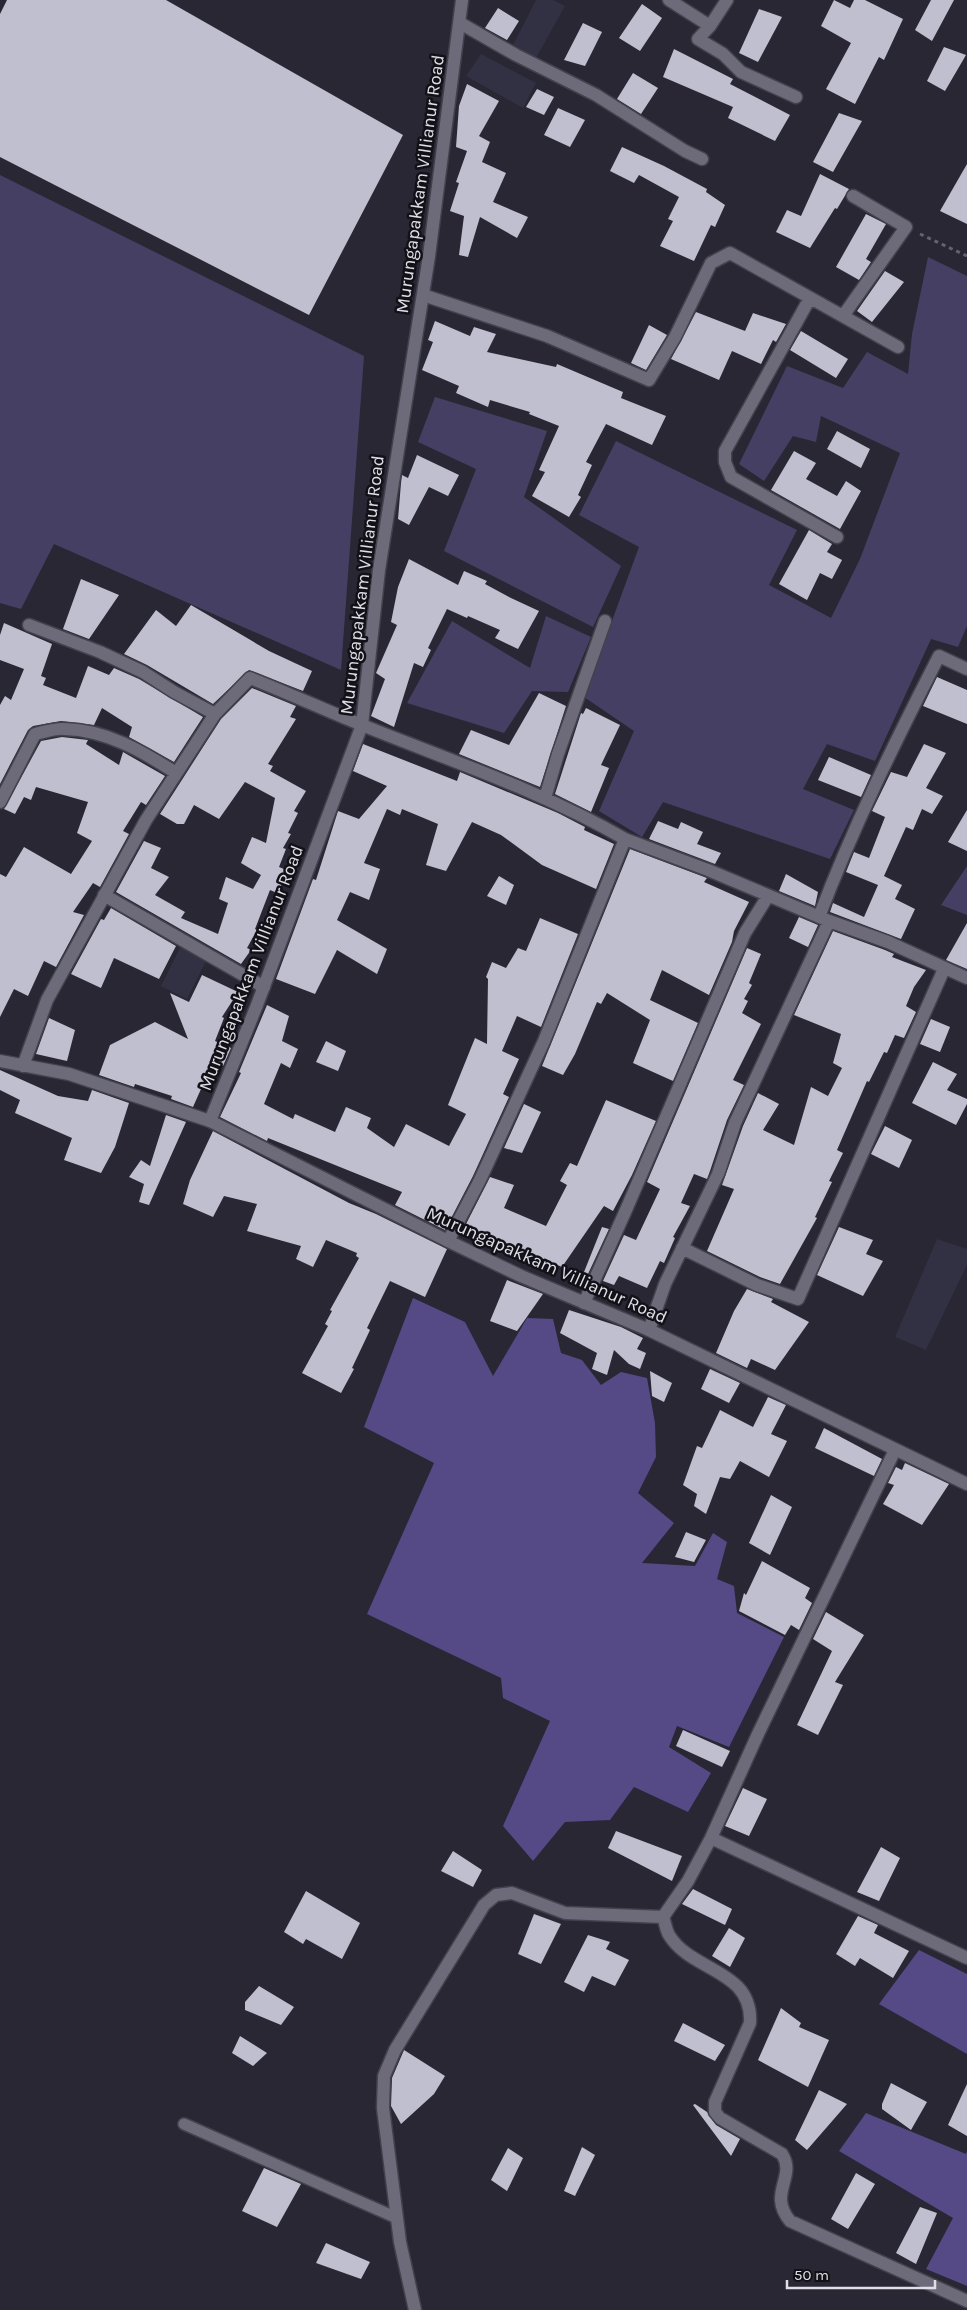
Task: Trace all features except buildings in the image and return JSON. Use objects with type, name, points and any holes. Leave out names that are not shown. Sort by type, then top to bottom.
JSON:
[{"type":"street","name":"Murungapakkam Villianur Road","points":[[462,0],[423,295],[379,570],[362,725],[264,987],[210,1122],[448,1241],[584,1303],[649,1330],[967,1484]]},
{"type":"street","points":[[669,0],[710,26]]},
{"type":"street","points":[[728,0],[710,26],[698,39],[723,54],[741,72],[796,97]]},
{"type":"street","points":[[460,23],[516,55],[596,95],[685,151],[702,159]]},
{"type":"street","points":[[843,316],[906,227],[854,196]]},
{"type":"street","points":[[423,295],[547,336],[649,380],[675,337],[711,263],[730,254],[898,347]]},
{"type":"street","points":[[810,298],[725,451],[725,462],[732,477],[837,537]]},
{"type":"street","points":[[546,798],[558,754],[605,621]]},
{"type":"street","points":[[29,625],[100,652],[143,672],[174,692],[215,714]]},
{"type":"street","points":[[649,1330],[665,1284],[718,1174],[736,1123],[824,919],[850,837],[871,792],[939,656],[967,668]]},
{"type":"street","points":[[23,1066],[48,1000],[146,820],[215,714],[250,678],[546,798],[589,818],[625,839],[824,919],[888,942],[967,978]]},
{"type":"street","points":[[0,802],[4,784],[35,734],[64,728],[108,736],[147,754],[176,773]]},
{"type":"street","points":[[448,1241],[480,1180],[544,1041],[625,839]]},
{"type":"street","points":[[104,895],[264,987]]},
{"type":"street","points":[[584,1303],[745,933],[768,896]]},
{"type":"street","points":[[682,1248],[757,1285],[798,1299],[944,969]]},
{"type":"street","points":[[0,1061],[70,1074],[210,1122]]},
{"type":"street","points":[[663,1916],[688,1881],[711,1838],[758,1734],[895,1450]]},
{"type":"street","points":[[711,1838],[967,1958]]},
{"type":"street","points":[[415,2310],[400,2242],[382,2108],[384,2076],[395,2050],[484,1905],[496,1895],[512,1893],[565,1913],[663,1916]]},
{"type":"street","points":[[663,1916],[668,1934],[679,1947],[742,1988],[751,2010],[750,2023],[715,2102],[715,2112],[720,2118],[782,2154],[787,2167],[780,2206],[790,2221],[967,2301]]},
{"type":"lane","points":[[184,2124],[397,2218]]},
{"type":"path","points":[[906,227],[967,256]]},
{"type":"shaded area","points":[[536,0],[553,0],[565,6],[535,60],[512,47]]},
{"type":"shaded area","points":[[481,54],[536,83],[523,108],[466,76]]},
{"type":"shaded area","points":[[0,175],[364,356],[341,670],[54,544],[21,609],[0,603]]},
{"type":"shaded area","points":[[928,257],[967,276],[967,626],[958,647],[931,639],[875,761],[827,744],[803,789],[854,810],[830,859],[663,802],[642,837],[599,811],[634,731],[584,697],[639,547],[579,515],[616,441],[797,530],[769,585],[831,618],[860,559],[900,453],[821,416],[816,442],[793,436],[764,481],[739,464],[787,366],[843,388],[867,352],[908,374],[912,334]]},
{"type":"shaded area","points":[[435,397],[547,431],[524,497],[621,566],[593,627],[444,551],[476,469],[418,442]]},
{"type":"shaded area","points":[[546,616],[591,637],[568,692],[532,691],[504,733],[407,703],[452,621],[530,668]]},
{"type":"shaded area","points":[[967,866],[967,915],[941,905]]},
{"type":"shaded area","points":[[181,946],[207,959],[187,999],[161,986]]},
{"type":"shaded area","points":[[937,1239],[967,1249],[967,1265],[926,1350],[895,1337]]},
{"type":"shaded area","points":[[413,1298],[465,1322],[493,1376],[527,1318],[553,1319],[561,1353],[582,1360],[601,1385],[621,1372],[647,1378],[655,1423],[656,1457],[638,1493],[674,1523],[642,1563],[695,1566],[713,1533],[727,1542],[717,1579],[734,1586],[737,1613],[784,1637],[729,1747],[677,1726],[669,1747],[711,1773],[688,1812],[634,1787],[610,1820],[565,1822],[533,1861],[503,1826],[550,1721],[503,1698],[501,1678],[367,1614],[434,1463],[364,1427]]},
{"type":"shaded area","points":[[919,1950],[967,1974],[967,2054],[879,2004]]},
{"type":"shaded area","points":[[866,2113],[966,2154],[967,2151],[967,2286],[926,2269],[953,2218],[839,2151]]}]
